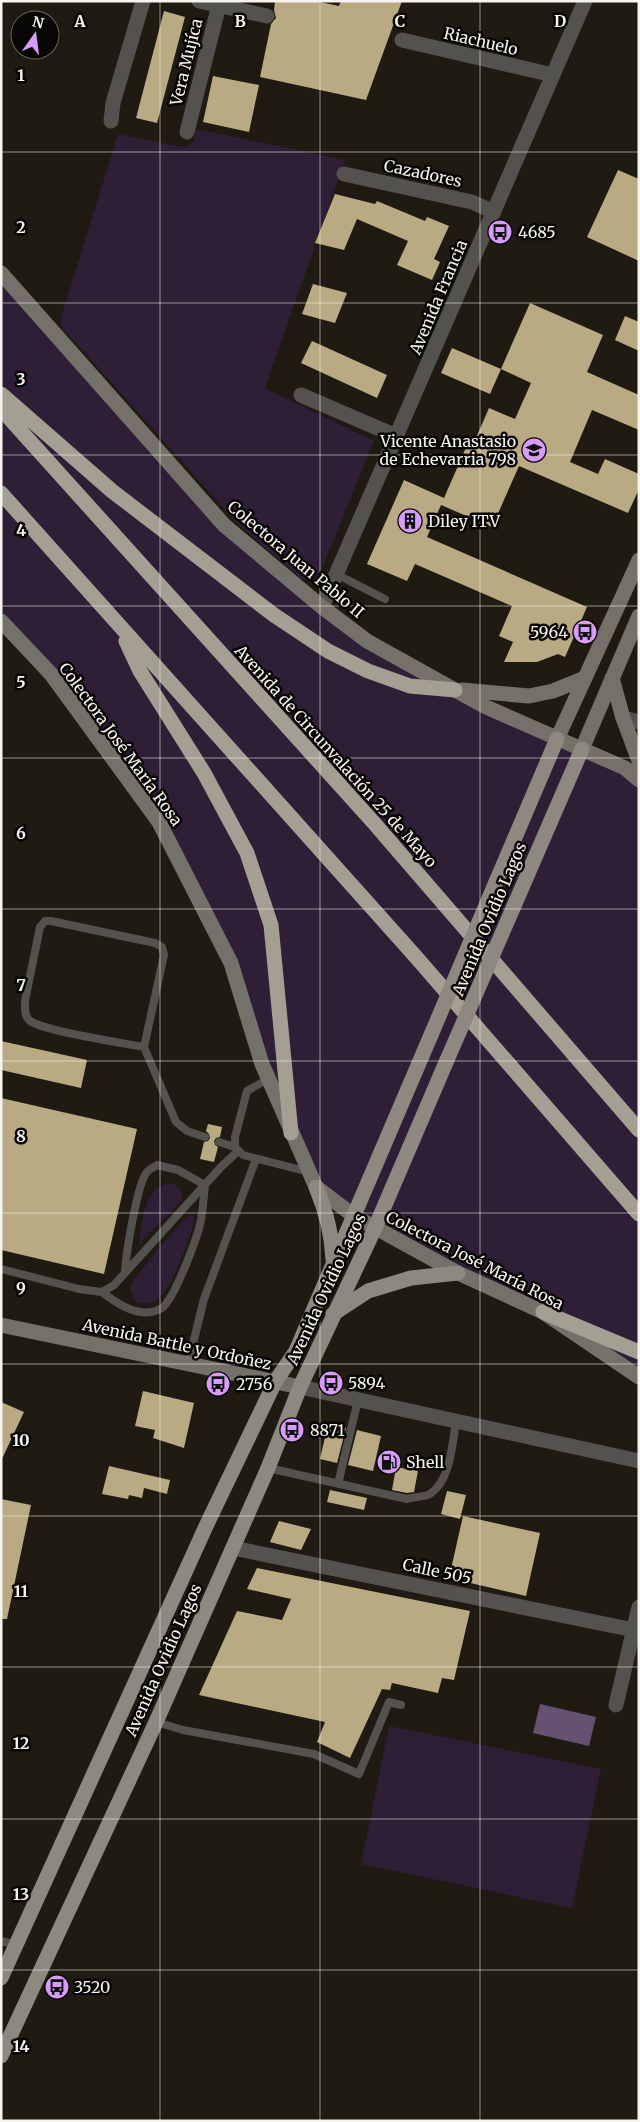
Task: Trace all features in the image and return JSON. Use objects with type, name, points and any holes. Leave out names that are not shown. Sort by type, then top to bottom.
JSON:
[{"type":"highway","points":[[1,394],[112,491],[266,610],[320,646],[368,671],[410,686],[454,690]]},
{"type":"highway","name":"Avenida de Circunvalación 25 de Mayo","points":[[1,409],[374,823],[639,1130]]},
{"type":"highway","points":[[1,493],[416,957],[639,1214]]},
{"type":"highway","points":[[119,626],[140,671],[204,773],[248,853],[271,925],[291,1133]]},
{"type":"highway","points":[[543,1312],[639,1352]]},
{"type":"main road","name":"Colectora Juan Pablo II","points":[[1,273],[224,525],[322,606],[367,640],[454,690],[557,739],[625,768],[639,780]]},
{"type":"main road","name":"Avenida Ovidio Lagos","points":[[1,1978],[207,1524],[274,1382],[296,1351],[557,739],[639,560]]},
{"type":"main road","name":"Avenida Ovidio Lagos","points":[[1,2056],[156,1722],[268,1468],[300,1387],[375,1228],[639,616]]},
{"type":"main road","name":"Colectora José María Rosa","points":[[1,621],[51,674],[159,822],[231,963],[268,1080],[316,1186],[354,1216],[375,1228],[458,1274],[543,1312],[639,1377]]},
{"type":"main road","points":[[454,690],[529,696],[553,691],[585,678]]},
{"type":"main road","points":[[612,678],[623,718],[639,761]]},
{"type":"main road","points":[[316,1186],[327,1214],[332,1237],[334,1263]]},
{"type":"main road","points":[[333,1314],[368,1291],[412,1278],[458,1274]]},
{"type":"main road","name":"Avenida Battle y Ordoñez","points":[[1,1325],[300,1387]]},
{"type":"street","points":[[111,121],[113,104],[143,1]]},
{"type":"street","points":[[199,1],[267,16]]},
{"type":"street","name":"Avenida Francia","points":[[322,606],[585,1]]},
{"type":"street","name":"Vera Mujíca","points":[[187,132],[219,4]]},
{"type":"street","name":"Riachuelo","points":[[402,40],[553,75]]},
{"type":"street","name":"Cazadores","points":[[344,174],[472,202],[494,212]]},
{"type":"street","points":[[301,395],[396,436]]},
{"type":"street","points":[[623,718],[639,722]]},
{"type":"street","name":"Avenida Battle y Ordoñez","points":[[300,1387],[639,1461]]},
{"type":"street","name":"Calle 505","points":[[232,1548],[634,1630]]},
{"type":"street","points":[[616,1705],[639,1607]]},
{"type":"lane","points":[[336,574],[385,599]]},
{"type":"lane","points":[[144,1047],[60,1030],[40,1025],[29,1019],[25,1012],[25,1001],[40,927],[45,921],[155,942],[162,947],[164,955],[144,1047],[176,1122],[187,1131],[205,1137]]},
{"type":"lane","points":[[236,1149],[234,1137],[248,1091],[268,1080]]},
{"type":"lane","points":[[219,1142],[236,1149],[243,1155],[309,1172]]},
{"type":"lane","points":[[102,1292],[114,1285],[236,1149]]},
{"type":"lane","points":[[188,1364],[204,1299],[256,1159]]},
{"type":"lane","points":[[126,1272],[126,1255],[137,1203],[147,1172],[157,1165],[178,1170],[205,1185]]},
{"type":"lane","points":[[1,1269],[80,1289],[102,1292],[118,1304],[134,1310],[151,1312],[162,1308],[173,1293],[186,1264],[201,1221],[205,1185]]},
{"type":"lane","points":[[338,1484],[358,1400]]},
{"type":"lane","points":[[268,1468],[407,1499],[429,1495],[442,1481],[449,1461],[456,1422]]},
{"type":"lane","points":[[156,1722],[183,1730],[314,1754],[359,1774],[389,1702],[401,1705]]},
{"type":"lane","points":[[1,1941],[17,1945]]},
{"type":"shaded area","points":[[196,129],[345,160],[265,388],[374,441],[320,573],[312,579],[301,579],[236,522],[61,326],[61,318],[118,134],[186,148],[193,142]]},
{"type":"shaded area","points":[[1,273],[224,525],[367,641],[639,780],[639,1377],[543,1312],[316,1187],[231,963],[159,822],[1,621]]},
{"type":"shaded area","points":[[169,1183],[179,1188],[182,1193],[182,1200],[139,1244],[145,1208],[153,1192]]},
{"type":"shaded area","points":[[191,1215],[194,1217],[194,1221],[188,1240],[168,1287],[155,1301],[145,1304],[136,1302],[130,1290],[132,1282],[159,1248]]},
{"type":"shaded area","points":[[540,1704],[596,1717],[589,1746],[533,1733]]},
{"type":"shaded area","points":[[389,1726],[601,1769],[572,1908],[361,1864]]},
{"type":"building","points":[[275,1],[315,1],[339,6],[341,1],[402,1],[366,100],[260,77],[271,24],[276,18],[274,10]]},
{"type":"building","points":[[164,11],[185,17],[157,123],[136,118]]},
{"type":"building","points":[[213,76],[259,85],[249,132],[203,122]]},
{"type":"building","points":[[618,170],[639,179],[639,261],[587,237]]},
{"type":"building","points":[[335,194],[375,204],[377,201],[425,221],[427,217],[449,226],[434,259],[440,262],[432,280],[397,265],[408,241],[357,219],[344,250],[315,243]]},
{"type":"building","points":[[313,284],[347,293],[335,323],[302,314]]},
{"type":"building","points":[[530,303],[603,335],[587,372],[639,395],[639,430],[592,410],[570,462],[598,474],[605,459],[639,474],[639,489],[628,513],[519,466],[492,527],[441,505],[427,537],[587,607],[565,657],[558,654],[537,662],[504,662],[513,642],[499,636],[512,606],[415,564],[407,581],[367,564],[404,480],[444,498],[468,443],[473,445],[489,408],[515,419],[531,383],[501,369]]},
{"type":"building","points":[[625,316],[639,322],[639,351],[615,340]]},
{"type":"building","points":[[312,341],[387,375],[377,398],[301,363]]},
{"type":"building","points":[[452,348],[501,369],[490,394],[441,373]]},
{"type":"building","points":[[1,1041],[87,1060],[81,1088],[1,1070]]},
{"type":"building","points":[[1,1098],[137,1129],[104,1274],[1,1250]]},
{"type":"building","points":[[208,1124],[222,1127],[220,1137],[214,1141],[218,1147],[214,1162],[200,1159],[204,1142],[210,1138],[206,1131]]},
{"type":"building","points":[[143,1391],[194,1403],[184,1448],[153,1438],[155,1430],[135,1426]]},
{"type":"building","points":[[1,1402],[24,1412],[1,1461]]},
{"type":"building","points":[[328,1424],[346,1428],[337,1463],[320,1459]]},
{"type":"building","points":[[357,1430],[381,1436],[373,1471],[348,1465]]},
{"type":"building","points":[[109,1466],[170,1480],[167,1494],[144,1488],[142,1498],[129,1495],[128,1499],[102,1494]]},
{"type":"building","points":[[396,1467],[418,1471],[414,1492],[407,1493],[392,1490]]},
{"type":"building","points":[[330,1490],[367,1498],[364,1510],[327,1502]]},
{"type":"building","points":[[447,1491],[466,1495],[460,1519],[441,1514]]},
{"type":"building","points":[[1,1499],[31,1505],[7,1619],[1,1619]]},
{"type":"building","points":[[463,1516],[540,1533],[526,1596],[449,1578]]},
{"type":"building","points":[[279,1521],[311,1529],[301,1550],[270,1542]]},
{"type":"building","points":[[257,1568],[470,1611],[454,1680],[442,1678],[438,1693],[392,1683],[390,1690],[382,1689],[350,1758],[317,1742],[325,1722],[199,1695],[237,1611],[282,1620],[291,1599],[247,1589]]},
{"type":"place","name":"4685","points":[[500,232]]},
{"type":"place","name":"Vicente Anastasio de Echevarria 798","points":[[534,450]]},
{"type":"place","name":"Diley ITV","points":[[410,521]]},
{"type":"place","name":"5964","points":[[585,632]]},
{"type":"place","name":"5894","points":[[331,1383]]},
{"type":"place","name":"2756","points":[[218,1384]]},
{"type":"place","name":"8871","points":[[292,1430]]},
{"type":"place","name":"Shell","points":[[389,1462]]},
{"type":"place","name":"3520","points":[[57,1987]]}]
